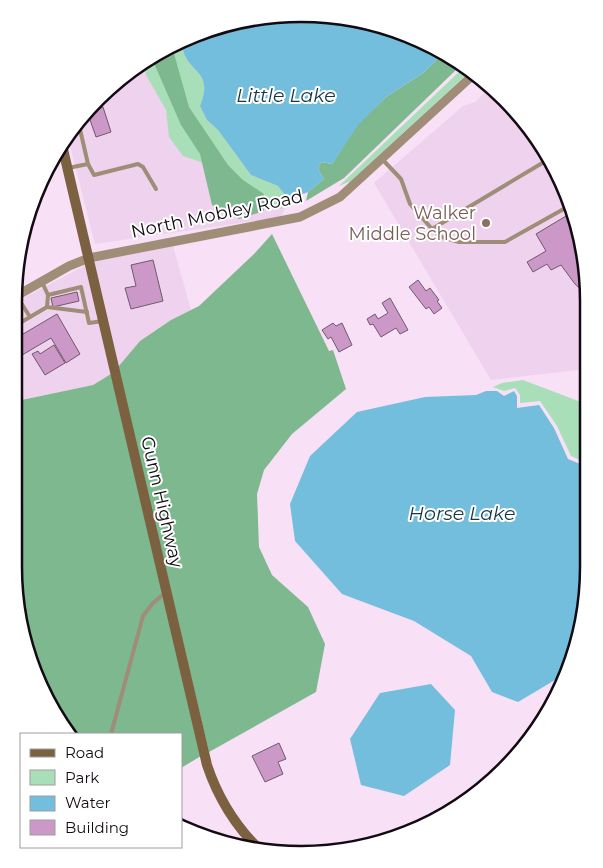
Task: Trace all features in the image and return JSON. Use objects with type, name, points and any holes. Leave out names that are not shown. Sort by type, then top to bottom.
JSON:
[{"type":"main road","name":"Gunn Highway","points":[[65,155],[166,592],[212,780],[233,819],[252,841]]},
{"type":"street","name":"North Mobley Road","points":[[23,293],[89,258],[300,216],[340,197],[469,79]]},
{"type":"lane","points":[[80,132],[91,173],[94,174],[138,164],[156,189]]},
{"type":"lane","points":[[382,159],[401,179],[410,204],[438,236],[459,242],[505,242],[565,208]]},
{"type":"lane","points":[[432,229],[543,162]]},
{"type":"lane","points":[[68,168],[88,164]]},
{"type":"lane","points":[[42,282],[48,295],[47,307]]},
{"type":"lane","points":[[48,295],[94,282]]},
{"type":"lane","points":[[81,287],[90,323],[103,320]]},
{"type":"lane","points":[[23,305],[30,317]]},
{"type":"lane","points":[[23,321],[47,307],[87,312]]},
{"type":"lane","points":[[111,733],[143,616],[153,602],[166,592]]},
{"type":"shaded area","points":[[182,49],[183,54],[289,200],[281,217],[95,244],[70,146],[104,104],[146,70]]},
{"type":"shaded area","name":"Walker Middle School","points":[[485,92],[499,104],[523,132],[552,178],[566,212],[575,247],[580,283],[580,370],[491,380],[374,183],[463,106],[475,102]]},
{"type":"shaded area","points":[[173,246],[191,310],[171,320],[140,341],[118,367],[94,262]]},
{"type":"shaded area","points":[[86,265],[111,374],[93,385],[23,400],[23,298]]},
{"type":"green space","points":[[183,49],[189,62],[202,78],[204,94],[200,106],[207,120],[218,130],[251,175],[278,186],[289,200],[281,209],[259,206],[220,180],[201,162],[183,156],[169,137],[166,110],[146,75],[146,70]]},
{"type":"green space","points":[[174,53],[189,107],[228,165],[243,180],[264,194],[264,211],[239,219],[212,205],[200,154],[181,125],[155,65]]},
{"type":"green space","points":[[438,58],[456,70],[344,178],[306,201],[308,192],[324,179],[318,169],[321,162],[332,164],[357,125],[386,97],[423,73]]},
{"type":"green space","points":[[459,72],[465,76],[351,181],[339,186]]},
{"type":"green space","points":[[272,234],[329,351],[333,350],[346,389],[292,434],[264,470],[257,494],[259,547],[272,575],[308,607],[325,644],[316,692],[209,752],[118,367],[140,341],[171,320],[199,306],[254,254]]},
{"type":"green space","points":[[111,374],[201,756],[182,767],[182,733],[78,733],[51,690],[32,639],[23,585],[23,400],[93,385]]},
{"type":"green space","points":[[523,380],[580,402],[580,460],[571,456],[557,426],[540,401],[520,403],[520,395],[515,388],[504,391],[493,387],[502,383]]},
{"type":"water","name":"Little Lake","points":[[302,22],[338,25],[374,32],[425,51],[438,58],[423,73],[386,97],[358,125],[332,164],[321,162],[318,169],[324,179],[308,192],[289,200],[278,186],[251,175],[218,130],[207,120],[200,106],[204,94],[202,78],[185,55],[183,49],[229,32],[265,25]]},
{"type":"water","name":"Horse Lake","points":[[486,391],[497,391],[504,396],[514,391],[517,396],[517,408],[539,405],[554,428],[568,459],[580,464],[580,585],[571,639],[556,679],[518,702],[492,692],[471,656],[414,621],[342,594],[295,541],[290,504],[310,456],[357,412],[425,397],[476,395]]},
{"type":"water","points":[[431,684],[455,710],[450,765],[404,796],[361,785],[350,739],[380,693]]},
{"type":"building","points":[[103,107],[111,132],[96,137],[90,120]]},
{"type":"building","points":[[567,215],[575,247],[580,289],[561,265],[551,270],[547,264],[533,272],[527,262],[546,251],[536,234]]},
{"type":"building","points":[[153,260],[163,301],[131,309],[125,288],[136,286],[131,265]]},
{"type":"building","points":[[418,280],[426,291],[430,288],[439,300],[437,301],[442,308],[434,314],[429,307],[426,309],[409,287]]},
{"type":"building","points":[[77,292],[79,301],[53,307],[51,298]]},
{"type":"building","points":[[390,298],[408,330],[400,334],[396,328],[381,337],[373,324],[370,325],[367,319],[375,314],[378,319],[388,313],[382,303]]},
{"type":"building","points":[[57,314],[80,354],[66,363],[51,338],[23,354],[23,334]]},
{"type":"building","points":[[333,323],[336,326],[342,323],[352,345],[339,352],[331,337],[328,339],[322,330]]},
{"type":"building","points":[[54,345],[65,363],[45,375],[32,354],[38,351],[40,354]]},
{"type":"building","points":[[279,743],[286,759],[278,762],[283,774],[265,782],[252,756]]},
{"type":"place","name":"Walker Middle School","points":[[486,223]]}]
